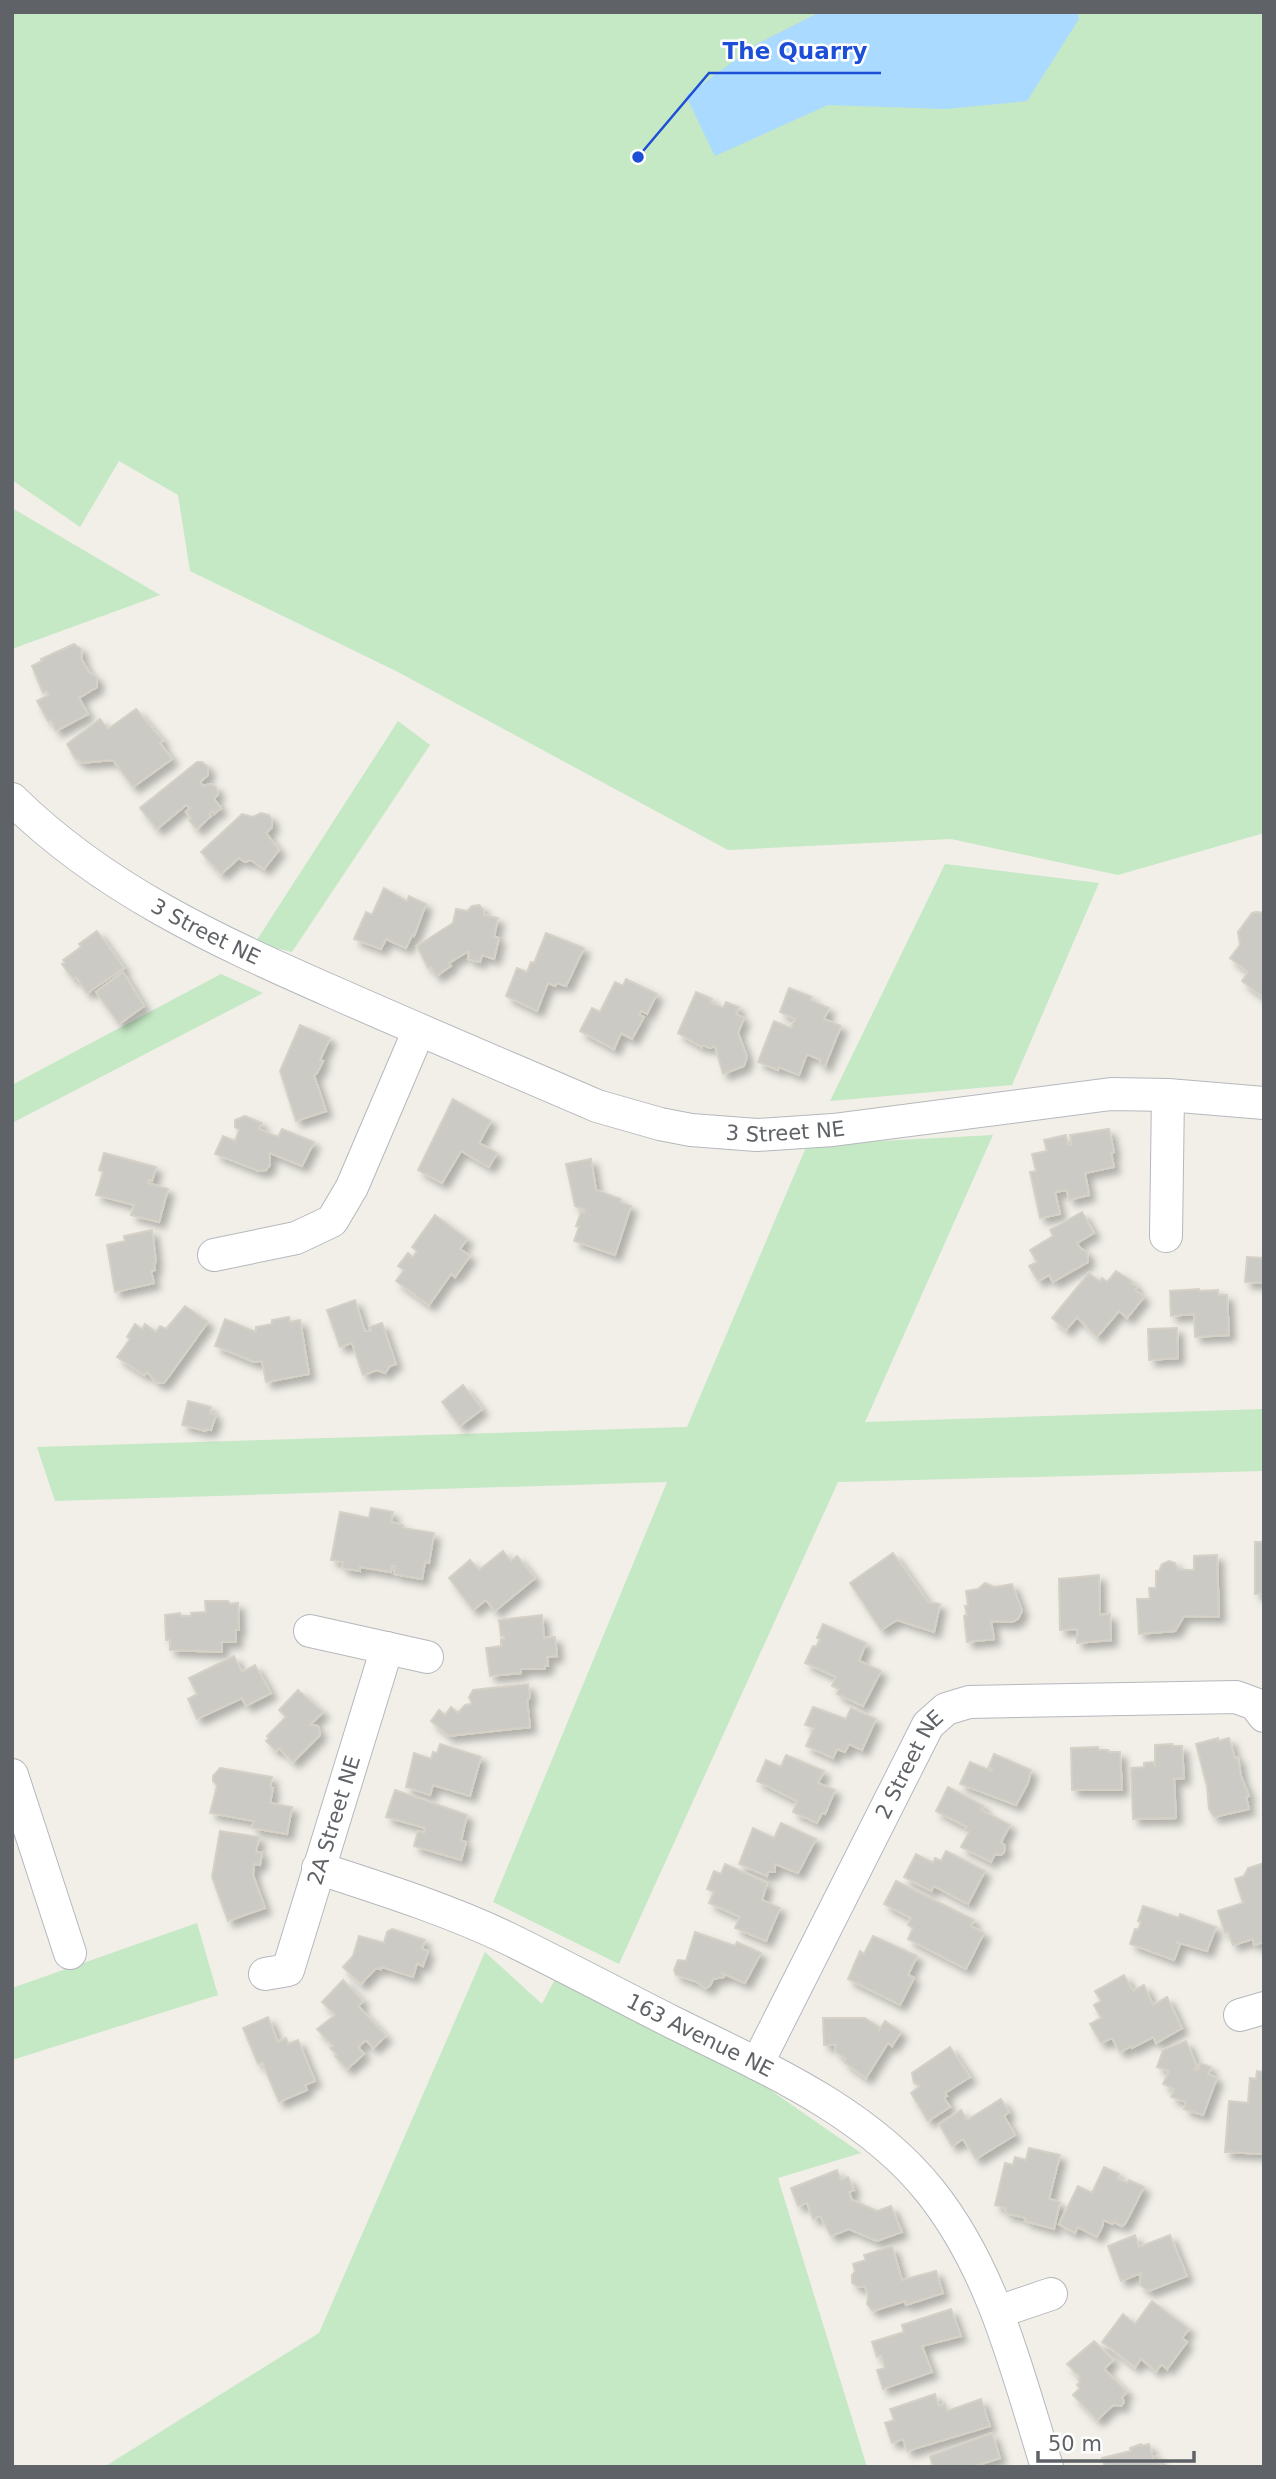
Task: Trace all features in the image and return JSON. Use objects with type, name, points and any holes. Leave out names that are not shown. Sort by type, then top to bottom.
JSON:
[{"type":"street","name":"3 Street NE","points":[[12,799],[120,886],[231,947],[597,1106],[660,1124],[711,1133],[757,1135],[808,1133],[1111,1094],[1168,1095],[1264,1103]]},
{"type":"street","points":[[214,1255],[296,1238],[331,1221],[352,1187],[419,1030]]},
{"type":"street","points":[[1166,1236],[1168,1095]]},
{"type":"street","points":[[310,1631],[427,1657]]},
{"type":"street","name":"2A Street NE","points":[[265,1974],[288,1970],[387,1648]]},
{"type":"street","name":"2 Street NE","points":[[757,2064],[928,1725],[946,1709],[969,1702],[1236,1697],[1259,1710]]},
{"type":"street","points":[[12,1774],[70,1953]]},
{"type":"street","name":"163 Avenue NE","points":[[318,1868],[394,1893],[506,1938],[757,2064],[832,2106],[887,2146],[930,2191],[965,2243],[985,2280],[998,2312],[1047,2467]]},
{"type":"street","points":[[998,2312],[1051,2294]]},
{"type":"green space","points":[[12,12],[1264,12],[1264,833],[1118,875],[951,839],[728,850],[398,672],[190,571],[178,495],[119,461],[80,527],[12,480]]},
{"type":"green space","points":[[12,508],[160,595],[12,649]]},
{"type":"green space","points":[[398,721],[430,745],[292,952],[255,943]]},
{"type":"green space","points":[[945,864],[1099,883],[1012,1085],[830,1101]]},
{"type":"green space","points":[[221,974],[263,993],[12,1123],[12,1085]]},
{"type":"green space","points":[[993,1135],[865,1422],[1264,1409],[1264,1471],[838,1482],[619,1964],[493,1902],[667,1482],[55,1501],[37,1447],[687,1427],[807,1145]]},
{"type":"green space","points":[[197,1923],[218,1995],[12,2060],[12,1988]]},
{"type":"green space","points":[[485,1952],[542,2004],[555,1979],[743,2071],[861,2153],[778,2178],[867,2467],[104,2467],[319,2333]]},
{"type":"water","points":[[820,12],[1077,12],[1079,19],[1027,101],[946,109],[828,105],[715,156],[686,96],[757,44]]},
{"type":"building","points":[[74,644],[81,649],[82,660],[89,672],[97,678],[97,687],[79,698],[88,714],[56,731],[37,701],[49,695],[47,691],[43,693],[32,666]]},
{"type":"building","points":[[136,709],[163,741],[160,743],[172,759],[133,787],[113,760],[81,763],[76,760],[67,744],[100,719],[108,729]]},
{"type":"building","points":[[197,762],[208,767],[208,775],[200,782],[203,786],[210,784],[216,787],[218,794],[214,799],[221,808],[214,814],[212,811],[209,814],[211,816],[197,829],[189,820],[191,818],[186,812],[190,808],[186,805],[157,829],[140,808]]},
{"type":"building","points":[[261,813],[269,815],[272,820],[272,827],[266,833],[279,850],[264,869],[251,860],[245,862],[239,858],[221,874],[201,852],[242,814],[253,817]]},
{"type":"building","points":[[384,888],[407,901],[409,896],[426,904],[414,936],[412,935],[406,948],[386,939],[381,949],[354,939],[366,912],[372,915]]},
{"type":"building","points":[[479,905],[484,915],[498,918],[494,937],[499,938],[494,959],[482,955],[480,962],[468,959],[467,952],[449,963],[451,966],[436,976],[431,967],[428,968],[417,946],[453,923],[456,909],[467,911],[472,906]]},
{"type":"building","points":[[1252,913],[1264,913],[1264,998],[1242,981],[1248,972],[1230,958],[1240,945],[1238,932]]},
{"type":"building","points":[[97,931],[124,968],[87,993],[76,977],[73,979],[62,964],[65,963],[63,960],[81,947],[79,944]]},
{"type":"building","points":[[546,933],[584,948],[566,986],[548,983],[537,1011],[506,996],[517,968],[527,972],[531,962],[534,963]]},
{"type":"building","points":[[123,972],[144,1006],[119,1024],[96,992]]},
{"type":"building","points":[[626,979],[657,994],[647,1014],[641,1011],[639,1015],[644,1017],[632,1039],[621,1033],[614,1049],[580,1031],[592,1008],[600,1012],[615,982],[623,986]]},
{"type":"building","points":[[789,988],[812,997],[810,1000],[829,1008],[824,1019],[841,1026],[825,1066],[820,1064],[821,1060],[807,1054],[799,1075],[758,1062],[774,1021],[791,1028],[795,1019],[780,1012]]},
{"type":"building","points":[[696,992],[712,999],[710,1002],[723,1008],[726,1002],[739,1007],[736,1014],[744,1018],[738,1033],[747,1057],[744,1066],[723,1074],[715,1046],[702,1047],[678,1033]]},
{"type":"building","points":[[300,1025],[330,1038],[320,1060],[323,1061],[314,1075],[326,1111],[296,1121],[280,1071]]},
{"type":"building","points":[[453,1099],[491,1121],[479,1143],[497,1153],[489,1167],[461,1151],[442,1183],[418,1170]]},
{"type":"building","points":[[245,1116],[262,1123],[259,1129],[278,1137],[282,1129],[314,1142],[302,1166],[270,1153],[270,1165],[266,1170],[259,1171],[215,1154],[223,1136],[235,1141],[239,1130],[235,1127],[235,1120]]},
{"type":"building","points":[[1109,1129],[1114,1167],[1085,1173],[1089,1195],[1069,1200],[1067,1190],[1055,1192],[1060,1214],[1040,1218],[1030,1172],[1036,1171],[1032,1154],[1047,1151],[1044,1140],[1066,1135],[1068,1145],[1072,1145],[1070,1135]]},
{"type":"building","points":[[104,1153],[156,1167],[152,1181],[149,1180],[148,1183],[168,1189],[159,1222],[131,1215],[134,1205],[96,1195],[103,1172],[99,1170]]},
{"type":"building","points":[[591,1159],[596,1190],[621,1199],[620,1202],[631,1206],[615,1255],[574,1241],[579,1227],[576,1226],[581,1212],[584,1213],[585,1210],[575,1206],[566,1164]]},
{"type":"building","points":[[1082,1212],[1094,1233],[1077,1243],[1087,1252],[1088,1262],[1053,1282],[1049,1275],[1038,1281],[1029,1266],[1037,1262],[1030,1250],[1053,1236],[1050,1230]]},
{"type":"building","points":[[435,1215],[467,1239],[460,1249],[470,1256],[455,1277],[451,1274],[429,1305],[396,1281],[404,1270],[398,1266],[408,1253],[413,1257],[417,1251],[412,1247]]},
{"type":"building","points":[[152,1230],[156,1262],[155,1270],[151,1271],[154,1283],[115,1292],[107,1245],[125,1241],[124,1236]]},
{"type":"building","points":[[1247,1257],[1264,1258],[1264,1283],[1245,1282]]},
{"type":"building","points":[[1116,1271],[1133,1282],[1131,1283],[1137,1287],[1135,1290],[1144,1297],[1127,1318],[1119,1311],[1097,1337],[1077,1317],[1066,1330],[1052,1318],[1089,1273],[1100,1282],[1102,1278],[1107,1282]]},
{"type":"building","points":[[1218,1290],[1218,1295],[1227,1295],[1229,1335],[1195,1337],[1194,1314],[1171,1316],[1170,1291]]},
{"type":"building","points":[[355,1300],[365,1331],[371,1331],[370,1327],[382,1323],[396,1364],[390,1366],[385,1373],[377,1370],[363,1375],[352,1343],[340,1347],[327,1310]]},
{"type":"building","points":[[185,1306],[208,1322],[164,1383],[156,1382],[147,1372],[144,1375],[117,1357],[130,1339],[127,1337],[135,1324],[142,1329],[145,1324],[156,1332],[160,1326],[166,1329]]},
{"type":"building","points":[[289,1317],[290,1322],[300,1320],[309,1374],[266,1382],[262,1361],[254,1362],[215,1346],[225,1319],[256,1332],[256,1327]]},
{"type":"building","points":[[1177,1328],[1178,1358],[1149,1360],[1148,1329]]},
{"type":"building","points":[[463,1385],[482,1409],[460,1426],[442,1402]]},
{"type":"building","points":[[188,1401],[211,1407],[210,1413],[216,1415],[211,1430],[182,1425]]},
{"type":"building","points":[[371,1508],[393,1512],[391,1522],[403,1525],[403,1528],[434,1533],[429,1563],[425,1562],[422,1579],[394,1574],[395,1566],[392,1566],[391,1572],[360,1567],[360,1571],[342,1568],[343,1562],[331,1560],[340,1512],[369,1518]]},
{"type":"building","points":[[1255,1542],[1264,1542],[1264,1594],[1255,1594]]},
{"type":"building","points":[[503,1551],[511,1561],[517,1556],[535,1578],[495,1611],[486,1600],[473,1610],[449,1578],[470,1560],[479,1570]]},
{"type":"building","points":[[893,1553],[928,1602],[940,1604],[934,1632],[897,1620],[881,1630],[850,1583]]},
{"type":"building","points":[[1217,1555],[1219,1617],[1184,1616],[1175,1631],[1139,1634],[1137,1599],[1150,1599],[1149,1588],[1156,1588],[1156,1571],[1159,1571],[1162,1564],[1169,1561],[1175,1563],[1178,1570],[1194,1570],[1194,1556]]},
{"type":"building","points":[[1099,1575],[1100,1615],[1110,1614],[1111,1640],[1077,1643],[1077,1629],[1060,1630],[1059,1579]]},
{"type":"building","points":[[985,1583],[994,1587],[1012,1584],[1022,1611],[1018,1619],[1012,1622],[991,1621],[994,1639],[967,1642],[964,1616],[967,1615],[965,1606],[968,1606],[966,1591],[978,1589]]},
{"type":"building","points":[[205,1601],[238,1603],[239,1630],[236,1630],[236,1642],[222,1642],[222,1652],[170,1650],[170,1640],[166,1640],[165,1615],[180,1613],[181,1616],[192,1616],[191,1613],[206,1612]]},
{"type":"building","points":[[542,1615],[544,1638],[555,1637],[557,1656],[547,1657],[548,1666],[545,1666],[545,1669],[521,1669],[521,1673],[490,1676],[486,1648],[501,1646],[504,1636],[501,1636],[499,1620]]},
{"type":"building","points":[[823,1624],[866,1643],[859,1661],[881,1671],[863,1706],[837,1694],[839,1689],[832,1686],[836,1677],[805,1663],[813,1646],[816,1647],[820,1639],[817,1638]]},
{"type":"building","points":[[234,1656],[242,1672],[255,1665],[271,1693],[246,1706],[242,1698],[197,1719],[188,1699],[197,1694],[189,1678]]},
{"type":"building","points":[[528,1684],[530,1727],[449,1736],[431,1721],[439,1710],[445,1715],[451,1707],[458,1713],[465,1705],[472,1704],[469,1697],[473,1690]]},
{"type":"building","points":[[298,1690],[323,1712],[310,1725],[318,1726],[320,1735],[293,1762],[279,1748],[276,1751],[266,1741],[269,1738],[267,1736],[286,1717],[279,1710]]},
{"type":"building","points":[[813,1707],[846,1719],[851,1708],[876,1719],[862,1750],[849,1744],[845,1752],[837,1749],[833,1758],[806,1746],[814,1728],[805,1725]]},
{"type":"building","points":[[1218,1738],[1218,1741],[1229,1738],[1235,1758],[1238,1757],[1241,1776],[1249,1796],[1246,1797],[1249,1809],[1214,1817],[1209,1809],[1207,1786],[1196,1744]]},
{"type":"building","points":[[440,1744],[481,1757],[470,1796],[433,1785],[430,1795],[406,1787],[414,1753],[431,1759]]},
{"type":"building","points":[[1155,1745],[1182,1746],[1184,1778],[1174,1779],[1176,1818],[1133,1819],[1131,1768],[1144,1767],[1144,1763],[1153,1762],[1155,1767]]},
{"type":"building","points":[[1098,1747],[1099,1750],[1120,1752],[1122,1790],[1072,1790],[1071,1748]]},
{"type":"building","points":[[994,1754],[1031,1770],[1028,1783],[1016,1805],[960,1784],[970,1762],[991,1771],[992,1769],[988,1768]]},
{"type":"building","points":[[786,1755],[824,1771],[818,1783],[835,1790],[825,1814],[822,1813],[817,1823],[793,1812],[797,1801],[757,1781],[766,1760],[781,1767]]},
{"type":"building","points":[[220,1768],[272,1777],[270,1803],[292,1807],[287,1834],[252,1828],[254,1821],[210,1813],[217,1786],[213,1776]]},
{"type":"building","points":[[948,1787],[984,1806],[981,1810],[1010,1825],[1001,1842],[1005,1846],[1004,1852],[1001,1855],[995,1854],[991,1862],[961,1847],[969,1832],[965,1830],[967,1827],[936,1811]]},
{"type":"building","points":[[395,1790],[467,1815],[461,1841],[466,1842],[461,1860],[414,1846],[418,1831],[424,1833],[425,1828],[386,1817]]},
{"type":"building","points":[[781,1823],[816,1839],[798,1873],[775,1864],[775,1872],[768,1872],[767,1876],[739,1864],[753,1828],[774,1838]]},
{"type":"building","points":[[220,1831],[259,1837],[256,1852],[262,1852],[260,1865],[254,1864],[253,1875],[265,1908],[228,1921],[212,1877]]},
{"type":"building","points":[[946,1851],[985,1871],[968,1904],[934,1886],[931,1891],[904,1877],[916,1854],[933,1863],[935,1858],[941,1861]]},
{"type":"building","points":[[1264,1863],[1264,1942],[1254,1945],[1253,1939],[1233,1945],[1228,1932],[1225,1933],[1218,1911],[1243,1903],[1235,1879],[1244,1876],[1248,1868]]},
{"type":"building","points":[[725,1864],[767,1883],[762,1900],[780,1908],[766,1941],[735,1928],[740,1917],[709,1903],[714,1892],[707,1889],[714,1871],[721,1874]]},
{"type":"building","points":[[896,1881],[974,1920],[971,1926],[984,1933],[966,1969],[908,1939],[913,1928],[908,1925],[911,1918],[884,1904]]},
{"type":"building","points":[[1143,1906],[1179,1918],[1180,1914],[1216,1927],[1207,1951],[1176,1942],[1180,1944],[1174,1960],[1130,1944],[1135,1929],[1138,1930],[1141,1922],[1138,1921]]},
{"type":"building","points":[[392,1929],[425,1940],[422,1949],[428,1951],[423,1966],[417,1963],[413,1977],[382,1967],[376,1968],[361,1984],[343,1967],[353,1956],[359,1936],[384,1943],[387,1932]]},
{"type":"building","points":[[695,1932],[735,1946],[737,1942],[761,1953],[745,1983],[722,1973],[724,1977],[713,1979],[710,1986],[705,1988],[697,1982],[676,1975],[674,1970],[678,1960],[686,1961]]},
{"type":"building","points":[[873,1936],[917,1956],[908,1975],[914,1978],[900,2005],[848,1979],[860,1951],[864,1954]]},
{"type":"building","points":[[1124,1975],[1133,1991],[1144,1985],[1153,2005],[1167,1997],[1182,2028],[1156,2043],[1153,2037],[1120,2052],[1112,2038],[1101,2043],[1090,2024],[1101,2018],[1094,2005],[1101,2001],[1095,1991]]},
{"type":"building","points":[[343,1980],[363,2001],[358,2006],[386,2036],[373,2048],[366,2040],[358,2047],[364,2054],[347,2069],[330,2048],[333,2046],[317,2029],[335,2015],[322,2002]]},
{"type":"building","points":[[268,2017],[278,2042],[286,2038],[288,2044],[298,2040],[315,2081],[305,2085],[307,2090],[279,2102],[262,2062],[258,2064],[243,2028]]},
{"type":"building","points":[[823,2018],[865,2018],[879,2027],[879,2030],[885,2021],[901,2032],[892,2046],[888,2043],[866,2078],[844,2062],[846,2059],[835,2051],[836,2045],[824,2045]]},
{"type":"building","points":[[1186,2041],[1197,2066],[1194,2069],[1198,2070],[1200,2063],[1211,2067],[1208,2074],[1217,2078],[1203,2115],[1184,2109],[1186,2102],[1171,2097],[1174,2089],[1163,2084],[1169,2071],[1157,2067],[1163,2050]]},
{"type":"building","points":[[950,2047],[970,2077],[945,2093],[947,2096],[944,2098],[950,2107],[928,2121],[911,2093],[920,2086],[914,2083],[912,2073]]},
{"type":"building","points":[[1257,2071],[1264,2072],[1264,2154],[1225,2152],[1229,2101],[1248,2103],[1250,2078],[1256,2079]]},
{"type":"building","points":[[1001,2099],[1009,2112],[1004,2116],[1015,2135],[976,2159],[963,2139],[952,2146],[939,2124],[961,2110],[967,2120]]},
{"type":"building","points":[[1029,2148],[1060,2155],[1049,2199],[1060,2202],[1054,2229],[1005,2213],[1006,2208],[995,2205],[1005,2163],[1013,2165],[1015,2157],[1026,2160]]},
{"type":"building","points":[[1104,2167],[1119,2174],[1117,2178],[1127,2183],[1129,2180],[1144,2187],[1125,2224],[1122,2226],[1103,2220],[1097,2237],[1078,2227],[1075,2233],[1059,2224],[1078,2186],[1092,2193]]},
{"type":"building","points":[[837,2170],[841,2180],[848,2177],[854,2190],[849,2192],[852,2200],[877,2211],[891,2206],[902,2232],[877,2241],[849,2229],[831,2236],[820,2216],[813,2219],[807,2203],[798,2206],[791,2188]]},
{"type":"building","points":[[1135,2235],[1139,2247],[1170,2235],[1187,2276],[1149,2291],[1140,2285],[1141,2273],[1121,2281],[1108,2246]]},
{"type":"building","points":[[892,2246],[902,2280],[936,2271],[943,2293],[906,2305],[905,2301],[873,2311],[867,2304],[865,2286],[858,2287],[852,2283],[855,2271],[853,2264],[866,2260],[864,2255]]},
{"type":"building","points":[[1152,2301],[1189,2329],[1182,2338],[1187,2342],[1167,2369],[1162,2364],[1156,2371],[1141,2359],[1135,2367],[1102,2342],[1123,2314],[1135,2324]]},
{"type":"building","points":[[951,2309],[961,2336],[922,2346],[932,2372],[883,2389],[877,2370],[885,2368],[881,2355],[877,2357],[872,2342],[904,2332],[902,2325]]},
{"type":"building","points":[[1094,2341],[1113,2360],[1104,2369],[1127,2392],[1122,2397],[1124,2402],[1121,2406],[1113,2405],[1097,2420],[1073,2395],[1080,2388],[1077,2385],[1080,2377],[1067,2364]]},
{"type":"building","points":[[935,2394],[939,2406],[945,2404],[947,2411],[981,2399],[990,2426],[907,2451],[903,2439],[892,2443],[885,2423],[894,2420],[890,2409]]},
{"type":"building","points":[[992,2433],[1000,2458],[972,2467],[933,2467],[930,2456]]},
{"type":"building","points":[[1149,2444],[1153,2458],[1157,2456],[1161,2467],[1105,2467],[1102,2458],[1131,2451],[1130,2448]]},
{"type":"place","name":"The Quarry","points":[[638,157]]}]
